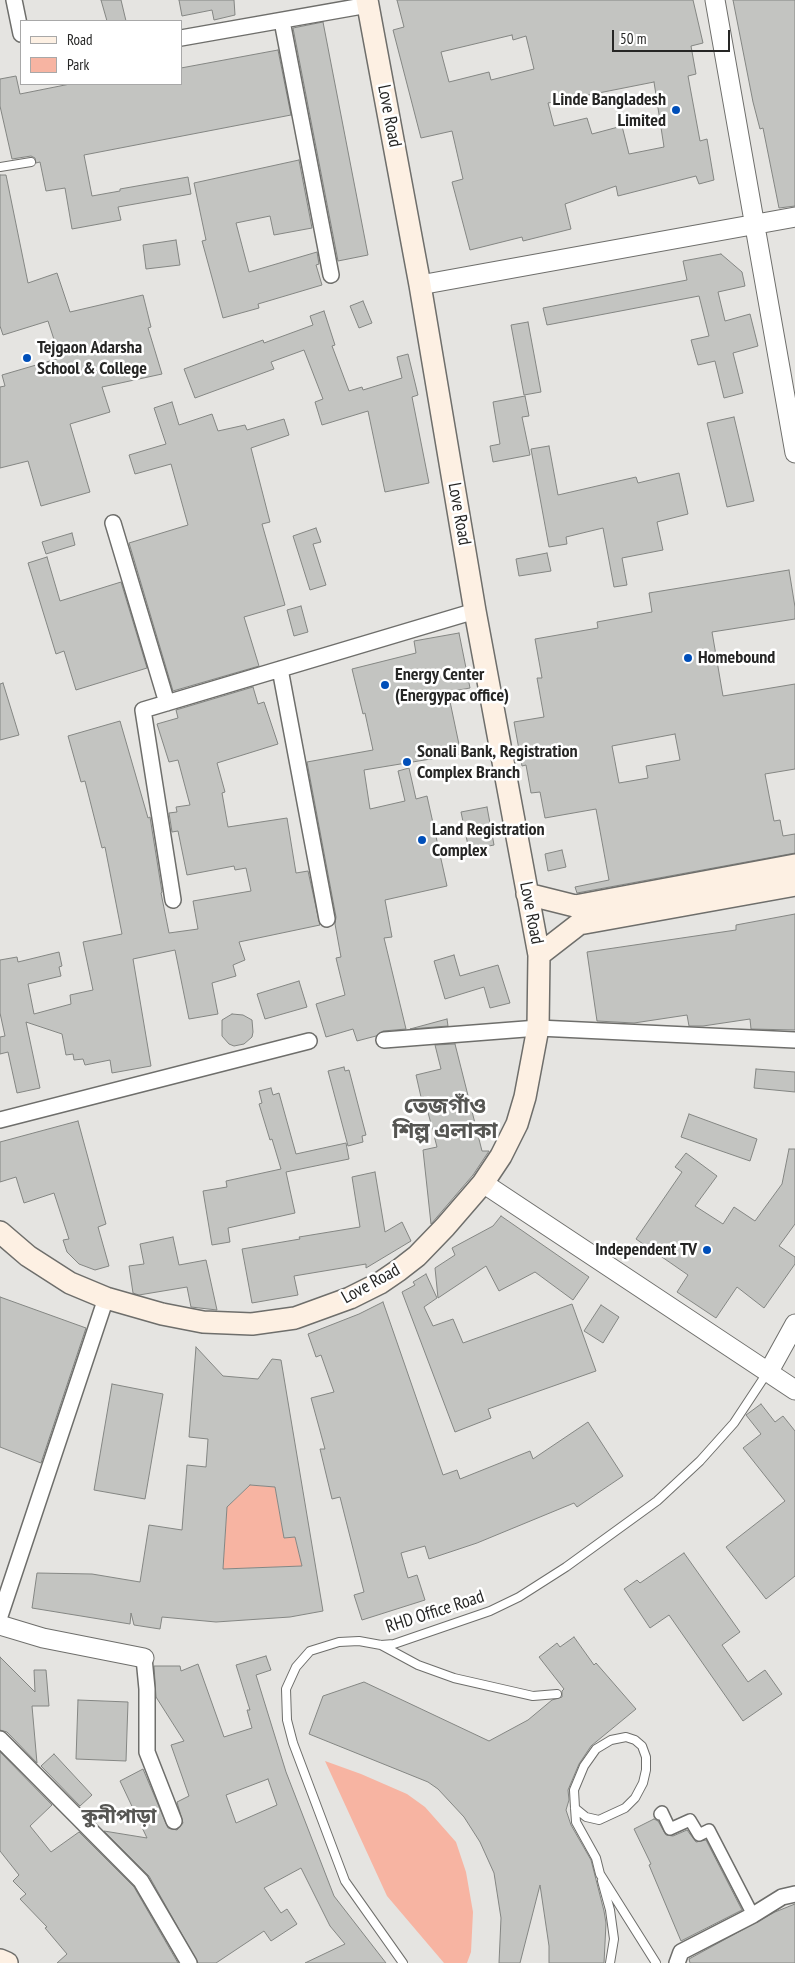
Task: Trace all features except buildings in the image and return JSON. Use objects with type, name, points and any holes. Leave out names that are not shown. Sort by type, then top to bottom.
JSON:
[{"type":"main road","name":"Love Road","points":[[0,1232],[28,1256],[70,1283],[106,1298],[162,1314],[203,1322],[252,1324],[295,1318],[350,1298],[399,1270],[445,1227],[483,1183],[501,1156],[517,1124],[525,1097],[538,1028],[539,955],[475,611],[420,285],[368,2]]},
{"type":"main road","points":[[539,955],[577,915],[795,866]]},
{"type":"main road","points":[[527,894],[577,915],[795,885]]},
{"type":"main road","points":[[0,1960],[7,1963]]},
{"type":"street","points":[[14,0],[20,29]]},
{"type":"street","points":[[715,0],[795,453]]},
{"type":"street","points":[[182,38],[368,2]]},
{"type":"street","points":[[282,20],[331,276]]},
{"type":"street","points":[[420,285],[795,217]]},
{"type":"street","points":[[113,524],[167,703]]},
{"type":"street","points":[[173,900],[143,710],[475,611]]},
{"type":"street","points":[[280,669],[327,919]]},
{"type":"street","points":[[384,1040],[538,1028],[795,1040]]},
{"type":"street","points":[[0,1120],[309,1041]]},
{"type":"street","points":[[483,1183],[795,1390]]},
{"type":"street","points":[[0,1616],[106,1298]]},
{"type":"street","points":[[768,1373],[795,1324]]},
{"type":"street","points":[[0,1625],[52,1640],[144,1658],[147,1689],[147,1752],[174,1821]]},
{"type":"street","points":[[0,1739],[141,1880],[189,1963]]},
{"type":"street","points":[[660,1814],[662,1812],[670,1829],[690,1820],[699,1835],[709,1830],[753,1915]]},
{"type":"street","points":[[677,1963],[681,1952],[753,1915],[782,1896],[795,1894]]},
{"type":"lane","points":[[0,167],[31,162]]},
{"type":"lane","name":"RHD Office Road","points":[[403,1963],[345,1881],[293,1743],[287,1720],[286,1689],[296,1667],[310,1651],[339,1642],[359,1641],[381,1645],[394,1644],[490,1611],[519,1597],[566,1567],[657,1501],[700,1461],[734,1423],[768,1373]]},
{"type":"lane","points":[[381,1645],[418,1665],[454,1678],[533,1696],[557,1694]]},
{"type":"lane","points":[[575,1808],[586,1817],[599,1820],[625,1808],[635,1798],[643,1783],[646,1757],[642,1746],[635,1740],[626,1737],[611,1740],[596,1749],[584,1766],[574,1790],[575,1808],[576,1822],[596,1858],[610,1910],[614,1939],[610,1963]]},
{"type":"lane","points":[[600,1874],[656,1963]]},
{"type":"green space","points":[[250,1485],[275,1487],[284,1538],[295,1537],[302,1566],[223,1569],[227,1507]]},
{"type":"green space","points":[[325,1761],[407,1794],[425,1807],[456,1842],[466,1872],[473,1912],[471,1952],[467,1963],[444,1963],[387,1896]]},
{"type":"place","name":"Linde Bangladesh Limited","points":[[676,110]]},
{"type":"place","name":"Tejgaon Adarsha School & College","points":[[27,358]]},
{"type":"place","name":"Homebound","points":[[688,658]]},
{"type":"place","name":"Energy Center (Energypac office)","points":[[385,685]]},
{"type":"place","name":"Sonali Bank, Registration Complex Branch","points":[[407,762]]},
{"type":"place","name":"Land Registration Complex","points":[[422,840]]},
{"type":"place","name":"Independent TV","points":[[707,1250]]},
{"type":"district","name":"তেজগাঁও শিল্প এলাকা","points":[[445,1120]]},
{"type":"district","name":"কুনীপাড়া","points":[[119,1817]]}]
